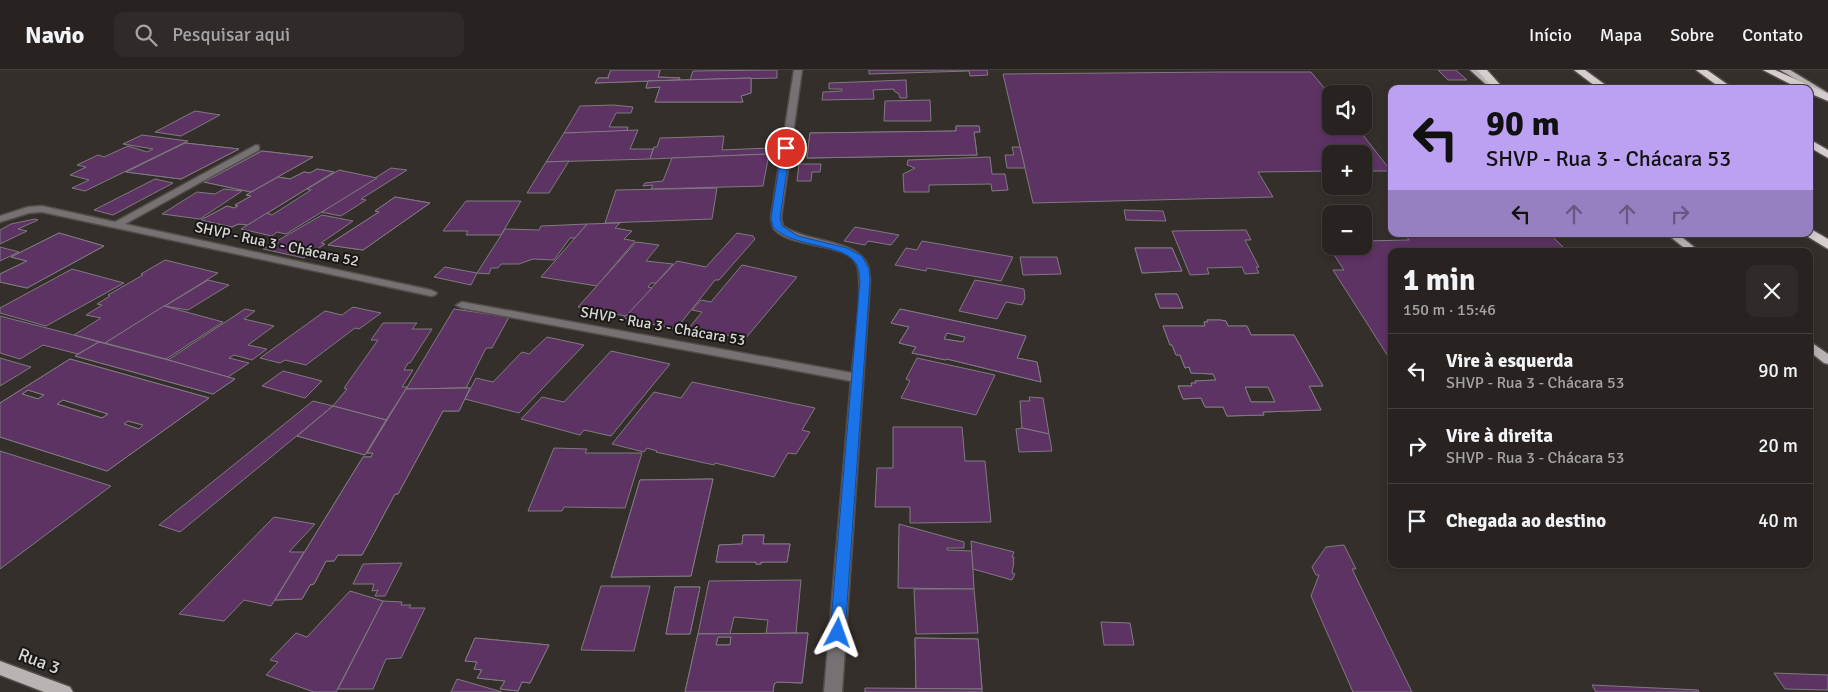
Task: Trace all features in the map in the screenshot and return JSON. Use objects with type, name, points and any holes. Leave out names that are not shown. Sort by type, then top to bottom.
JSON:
[{"type":"highway","points":[[1482,70],[1494,85]]},
{"type":"highway","points":[[1579,70],[1600,85]]},
{"type":"highway","points":[[1701,70],[1723,85]]},
{"type":"highway","points":[[1768,70],[1800,85]]},
{"type":"highway","points":[[1813,91],[1828,97]]},
{"type":"highway","points":[[1813,145],[1828,155]]},
{"type":"highway","points":[[1813,235],[1828,245]]},
{"type":"main road","points":[[1474,70],[1492,85]]},
{"type":"main road","points":[[1784,70],[1808,85]]},
{"type":"main road","points":[[1813,88],[1828,97]]},
{"type":"main road","points":[[1676,237],[1690,248]]},
{"type":"main road","points":[[1813,348],[1828,360]]},
{"type":"main road","name":"Rua 3","points":[[0,668],[64,692]]},
{"type":"street","points":[[798,70],[776,218],[778,227],[784,233],[795,238],[843,250],[858,258],[865,280],[833,692]]},
{"type":"street","points":[[118,224],[256,148]]},
{"type":"street","name":"SHVP - Rua 3 - Chácara 52","points":[[0,219],[28,210],[42,209],[118,224],[430,294]]},
{"type":"street","name":"SHVP - Rua 3 - Chácara 53","points":[[462,305],[858,378]]},
{"type":"building","points":[[611,70],[660,70],[658,77],[680,78],[679,80],[595,83],[598,78],[609,78]]},
{"type":"building","points":[[611,70],[660,70],[658,77],[680,78],[679,80],[595,83],[598,78],[609,78]]},
{"type":"building","points":[[777,70],[777,78],[690,80],[693,71]]},
{"type":"building","points":[[869,70],[987,70],[988,75],[970,76],[969,71],[869,74]]},
{"type":"building","points":[[1438,70],[1456,70],[1467,80],[1448,80]]},
{"type":"building","points":[[1311,72],[1322,85],[1322,135],[1363,135],[1371,145],[1322,145],[1322,171],[1258,172],[1273,197],[1033,203],[1003,74]]},
{"type":"building","points":[[751,78],[751,93],[741,96],[743,102],[655,102],[660,87],[646,88],[648,81]]},
{"type":"building","points":[[751,78],[751,93],[741,96],[743,102],[655,102],[660,87],[646,88],[648,81]]},
{"type":"building","points":[[906,80],[907,98],[900,98],[894,89],[873,90],[874,99],[822,100],[823,92],[842,91],[842,89],[829,89],[829,83]]},
{"type":"building","points":[[930,100],[931,121],[884,121],[885,101]]},
{"type":"building","points":[[613,105],[633,107],[631,113],[616,113],[609,127],[628,127],[627,131],[564,133],[580,106]]},
{"type":"building","points":[[195,111],[220,115],[181,136],[155,132]]},
{"type":"building","points":[[956,126],[979,126],[980,132],[974,132],[977,155],[807,158],[810,133],[956,131]]},
{"type":"building","points":[[956,126],[979,126],[980,132],[974,132],[977,155],[807,158],[810,133],[956,131]]},
{"type":"building","points":[[638,130],[630,149],[653,149],[650,159],[546,162],[564,133]]},
{"type":"building","points":[[142,135],[188,141],[85,191],[72,188],[89,180],[70,175],[86,167],[77,165],[98,155],[104,157],[128,146],[147,152],[153,149],[123,144]]},
{"type":"building","points":[[724,136],[722,150],[769,148],[768,154],[650,159],[654,147],[657,147],[660,138]]},
{"type":"building","points":[[185,143],[239,149],[181,179],[126,172]]},
{"type":"building","points":[[185,143],[239,149],[181,179],[126,172]]},
{"type":"building","points":[[1012,147],[1020,147],[1025,168],[1007,168],[1005,155],[1014,155]]},
{"type":"building","points":[[1372,147],[1388,167],[1388,171],[1372,171]]},
{"type":"building","points":[[262,151],[313,157],[251,192],[204,182]]},
{"type":"building","points":[[262,151],[313,157],[251,192],[204,182]]},
{"type":"building","points":[[769,154],[763,186],[651,189],[653,185],[643,186],[645,183],[663,181],[672,158]]},
{"type":"building","points":[[990,157],[992,174],[1005,174],[1008,190],[992,191],[991,184],[929,185],[929,192],[904,192],[903,174],[915,168],[907,165],[908,160]]},
{"type":"building","points":[[569,161],[549,193],[527,193],[546,162]]},
{"type":"building","points":[[799,164],[821,164],[820,172],[812,172],[811,181],[797,181]]},
{"type":"building","points":[[391,168],[407,170],[361,199],[366,200],[341,216],[321,212]]},
{"type":"building","points":[[317,169],[334,172],[248,225],[238,224],[232,227],[201,220],[227,206],[234,208],[238,206],[235,205],[251,196],[246,195],[278,177],[290,179],[304,172],[310,173]]},
{"type":"building","points":[[317,169],[334,172],[248,225],[238,224],[232,227],[201,220],[227,206],[234,208],[238,206],[235,205],[251,196],[246,195],[278,177],[290,179],[304,172],[310,173]]},
{"type":"building","points":[[339,170],[377,178],[286,234],[277,232],[272,236],[241,229],[267,213],[272,215],[311,190],[307,189]]},
{"type":"building","points":[[155,179],[173,183],[113,215],[94,210]]},
{"type":"building","points":[[717,188],[712,219],[605,223],[616,190]]},
{"type":"building","points":[[224,189],[242,191],[200,219],[162,214],[197,192],[215,194]]},
{"type":"building","points":[[395,197],[430,203],[363,250],[328,245],[379,212],[375,211]]},
{"type":"building","points":[[395,197],[430,203],[363,250],[328,245],[379,212],[375,211]]},
{"type":"building","points":[[466,201],[521,201],[501,235],[466,235],[468,231],[443,231]]},
{"type":"building","points":[[1124,210],[1163,211],[1166,221],[1126,220]]},
{"type":"building","points":[[322,215],[353,221],[321,243],[325,244],[304,258],[263,249]]},
{"type":"building","points":[[38,220],[18,229],[27,231],[0,244],[0,230],[11,224]]},
{"type":"building","points":[[620,223],[615,228],[632,231],[624,239],[635,241],[597,286],[541,277],[587,224]]},
{"type":"building","points":[[587,224],[575,238],[570,238],[554,260],[533,259],[519,264],[501,264],[498,268],[491,268],[489,274],[477,273],[505,229],[539,230],[541,226]]},
{"type":"building","points":[[855,227],[899,235],[891,245],[868,241],[865,245],[844,241]]},
{"type":"building","points":[[1246,230],[1251,240],[1245,240],[1259,267],[1256,267],[1259,273],[1245,274],[1242,267],[1207,268],[1209,274],[1190,275],[1172,231]]},
{"type":"building","points":[[59,233],[104,246],[27,288],[0,282],[0,274],[27,261],[11,257]]},
{"type":"building","points":[[59,233],[104,246],[27,288],[0,282],[0,274],[27,261],[11,257]]},
{"type":"building","points":[[737,233],[753,236],[755,239],[719,280],[715,280],[676,329],[623,318],[677,261],[706,267]]},
{"type":"building","points":[[1406,237],[1553,237],[1564,248],[1388,248],[1388,356],[1333,270],[1344,270],[1334,255],[1372,255],[1372,241],[1409,240]]},
{"type":"building","points":[[922,241],[1013,257],[1001,281],[927,268],[926,271],[895,265],[906,248],[917,250]]},
{"type":"building","points":[[636,242],[659,245],[646,261],[673,264],[656,283],[651,283],[648,287],[652,288],[626,316],[578,307]]},
{"type":"building","points":[[0,247],[19,252],[0,261]]},
{"type":"building","points":[[1135,248],[1172,248],[1182,271],[1142,273]]},
{"type":"building","points":[[1135,248],[1172,248],[1182,271],[1142,273]]},
{"type":"building","points":[[1020,257],[1057,257],[1061,274],[1023,275]]},
{"type":"building","points":[[165,260],[218,273],[105,343],[74,335],[101,318],[86,315],[102,305],[97,304],[110,296],[108,295]]},
{"type":"building","points":[[742,265],[797,277],[745,339],[689,328],[702,312],[692,310],[701,300],[711,302]]},
{"type":"building","points":[[445,267],[477,273],[471,285],[434,277]]},
{"type":"building","points":[[72,269],[124,283],[46,326],[0,313],[0,308]]},
{"type":"building","points":[[208,280],[229,285],[188,310],[165,306]]},
{"type":"building","points":[[975,280],[1024,289],[1025,298],[1022,305],[1006,302],[997,319],[959,311]]},
{"type":"building","points":[[1155,294],[1177,294],[1183,308],[1160,308]]},
{"type":"building","points":[[1155,294],[1177,294],[1183,308],[1160,308]]},
{"type":"building","points":[[164,306],[223,322],[166,359],[105,343]]},
{"type":"building","points":[[353,307],[381,313],[359,329],[355,328],[306,365],[285,360],[280,363],[260,358],[325,311],[342,315]]},
{"type":"building","points":[[245,309],[255,311],[244,319],[274,326],[248,345],[267,349],[252,360],[234,355],[229,358],[249,363],[228,377],[168,360]]},
{"type":"building","points":[[454,309],[509,317],[492,348],[486,348],[466,388],[406,389]]},
{"type":"building","points":[[900,309],[1026,336],[1017,358],[1037,362],[1041,382],[947,359],[912,353],[916,347],[899,343],[909,327],[891,323]],"holes":[[[947,333],[965,337],[963,342],[944,339]]]},
{"type":"building","points":[[900,309],[1026,336],[1017,358],[1037,362],[1041,382],[947,359],[912,353],[916,347],[899,343],[909,327],[891,323]],"holes":[[[947,333],[965,337],[963,342],[944,339]]]},
{"type":"building","points":[[0,316],[99,342],[78,354],[43,345],[20,359],[0,353]]},
{"type":"building","points":[[1207,320],[1220,320],[1226,321],[1228,326],[1247,326],[1251,335],[1294,335],[1323,386],[1309,386],[1321,410],[1263,412],[1264,415],[1227,416],[1223,407],[1205,407],[1201,398],[1183,399],[1178,386],[1192,386],[1191,383],[1196,383],[1195,381],[1216,380],[1213,374],[1191,373],[1189,367],[1185,368],[1180,355],[1176,355],[1172,345],[1170,345],[1163,326],[1205,326],[1204,322],[1208,322]],"holes":[[[1245,387],[1268,387],[1275,402],[1251,402]]]},
{"type":"building","points":[[1207,320],[1220,320],[1226,321],[1228,326],[1247,326],[1251,335],[1294,335],[1323,386],[1309,386],[1321,410],[1263,412],[1264,415],[1227,416],[1223,407],[1205,407],[1201,398],[1183,399],[1178,386],[1192,386],[1191,383],[1196,383],[1195,381],[1216,380],[1213,374],[1191,373],[1189,367],[1185,368],[1180,355],[1176,355],[1172,345],[1170,345],[1163,326],[1205,326],[1204,322],[1208,322]],"holes":[[[1245,387],[1268,387],[1275,402],[1251,402]]]},
{"type":"building","points":[[383,323],[417,323],[412,329],[432,329],[404,370],[413,370],[402,387],[407,387],[406,389],[386,420],[333,406],[347,389],[344,388],[378,340],[371,340]]},
{"type":"building","points":[[547,337],[584,345],[519,413],[465,399],[476,378],[493,382],[522,352],[529,354]]},
{"type":"building","points":[[99,342],[235,379],[213,394],[75,356]]},
{"type":"building","points":[[99,342],[235,379],[213,394],[75,356]]},
{"type":"building","points":[[611,351],[670,364],[611,436],[584,430],[580,435],[521,419],[542,397],[564,402]]},
{"type":"building","points":[[0,358],[31,367],[0,386]]},
{"type":"building","points":[[917,358],[995,375],[976,415],[901,398],[910,381],[906,379]]},
{"type":"building","points":[[70,359],[209,398],[107,471],[0,437],[0,403]],"holes":[[[28,390],[44,395],[38,399],[22,394]],[[63,400],[108,414],[102,418],[57,404]],[[128,421],[143,425],[139,429],[124,424]]]},
{"type":"building","points":[[70,359],[209,398],[107,471],[0,437],[0,403]],"holes":[[[28,390],[44,395],[38,399],[22,394]],[[63,400],[108,414],[102,418],[57,404]],[[128,421],[143,425],[139,429],[124,424]]]},
{"type":"building","points":[[283,371],[322,381],[305,398],[262,386]]},
{"type":"building","points":[[692,382],[815,408],[802,430],[810,432],[796,454],[788,453],[774,477],[656,452],[647,448],[644,452],[612,444],[654,392],[681,398]]},
{"type":"building","points":[[470,388],[459,411],[443,411],[362,555],[338,555],[334,561],[326,561],[314,584],[310,585],[302,599],[275,600],[363,457],[371,457],[373,453],[367,453],[406,389]]},
{"type":"building","points":[[470,388],[459,411],[443,411],[362,555],[338,555],[334,561],[326,561],[314,584],[310,585],[302,599],[275,600],[363,457],[371,457],[373,453],[367,453],[406,389]]},
{"type":"building","points":[[1029,397],[1043,398],[1049,434],[1022,428],[1020,401],[1030,401]]},
{"type":"building","points":[[313,401],[333,406],[180,532],[159,525]]},
{"type":"building","points":[[333,406],[386,420],[365,455],[297,436]]},
{"type":"building","points":[[333,406],[386,420],[365,455],[297,436]]},
{"type":"building","points":[[893,427],[962,427],[965,461],[985,461],[991,522],[910,523],[910,507],[875,507],[877,468],[893,468]]},
{"type":"building","points":[[1022,428],[1049,434],[1052,451],[1019,452],[1016,429]]},
{"type":"building","points":[[554,448],[587,449],[585,453],[642,453],[625,508],[564,507],[562,511],[528,511]]},
{"type":"building","points":[[0,451],[111,486],[0,569]]},
{"type":"building","points":[[713,479],[691,576],[611,577],[640,480]]},
{"type":"building","points":[[713,479],[691,576],[611,577],[640,480]]},
{"type":"building","points":[[274,517],[315,524],[289,552],[304,552],[271,606],[244,600],[224,621],[179,614]]},
{"type":"building","points":[[899,524],[964,542],[964,548],[947,548],[947,550],[972,551],[974,589],[898,588]]},
{"type":"building","points":[[743,535],[764,535],[763,544],[790,544],[787,562],[761,562],[761,564],[756,564],[756,562],[716,562],[719,545],[742,544]]},
{"type":"building","points":[[743,535],[764,535],[763,544],[790,544],[787,562],[761,562],[761,564],[756,564],[756,562],[716,562],[719,545],[742,544]]},
{"type":"building","points":[[971,541],[1014,552],[1012,557],[1014,557],[1014,562],[1012,573],[1015,574],[1012,580],[973,569]]},
{"type":"building","points":[[1344,545],[1356,569],[1352,569],[1412,692],[1353,692],[1311,596],[1319,575],[1316,575],[1312,567],[1326,547]]},
{"type":"building","points":[[402,563],[385,596],[375,596],[378,590],[372,591],[374,584],[353,584],[363,564]]},
{"type":"building","points":[[801,580],[796,633],[766,634],[768,620],[734,617],[730,634],[698,634],[709,581]]},
{"type":"building","points":[[601,586],[650,586],[634,651],[581,650]]},
{"type":"building","points":[[675,587],[700,587],[690,634],[666,634]]},
{"type":"building","points":[[675,587],[700,587],[690,634],[666,634]]},
{"type":"building","points":[[914,589],[974,589],[978,633],[916,634]]},
{"type":"building","points":[[350,591],[383,601],[336,692],[314,692],[266,675],[278,662],[270,660],[296,633],[307,637]]},
{"type":"building","points":[[383,601],[402,602],[401,605],[411,605],[409,608],[425,608],[401,658],[386,659],[373,689],[338,689]]},
{"type":"building","points":[[1101,622],[1130,623],[1134,645],[1104,645]]},
{"type":"building","points":[[808,633],[802,683],[777,682],[774,684],[773,692],[685,692],[698,634]],"holes":[[[718,637],[731,637],[730,645],[716,645]]]},
{"type":"building","points":[[808,633],[802,683],[777,682],[774,684],[773,692],[685,692],[698,634]],"holes":[[[718,637],[731,637],[730,645],[716,645]]]},
{"type":"building","points":[[475,638],[549,645],[530,683],[522,682],[518,691],[500,689],[505,681],[477,678],[482,670],[474,669],[477,662],[465,661]]},
{"type":"building","points":[[475,638],[549,645],[530,683],[522,682],[518,691],[500,689],[505,681],[477,678],[482,670],[474,669],[477,662],[465,661]]},
{"type":"building","points":[[915,638],[978,639],[982,689],[916,689]]},
{"type":"building","points":[[915,638],[978,639],[982,689],[916,689]]},
{"type":"building","points":[[1774,673],[1828,675],[1828,690],[1785,689]]},
{"type":"building","points":[[457,679],[502,692],[451,692]]},
{"type":"building","points":[[1592,685],[1698,690],[1699,692],[1596,692]]},
{"type":"building","points":[[865,688],[982,689],[982,692],[865,692]]},
{"type":"route","points":[[786,148],[776,218],[778,227],[784,233],[795,238],[843,250],[858,258],[864,269],[865,280],[838,633]]}]
